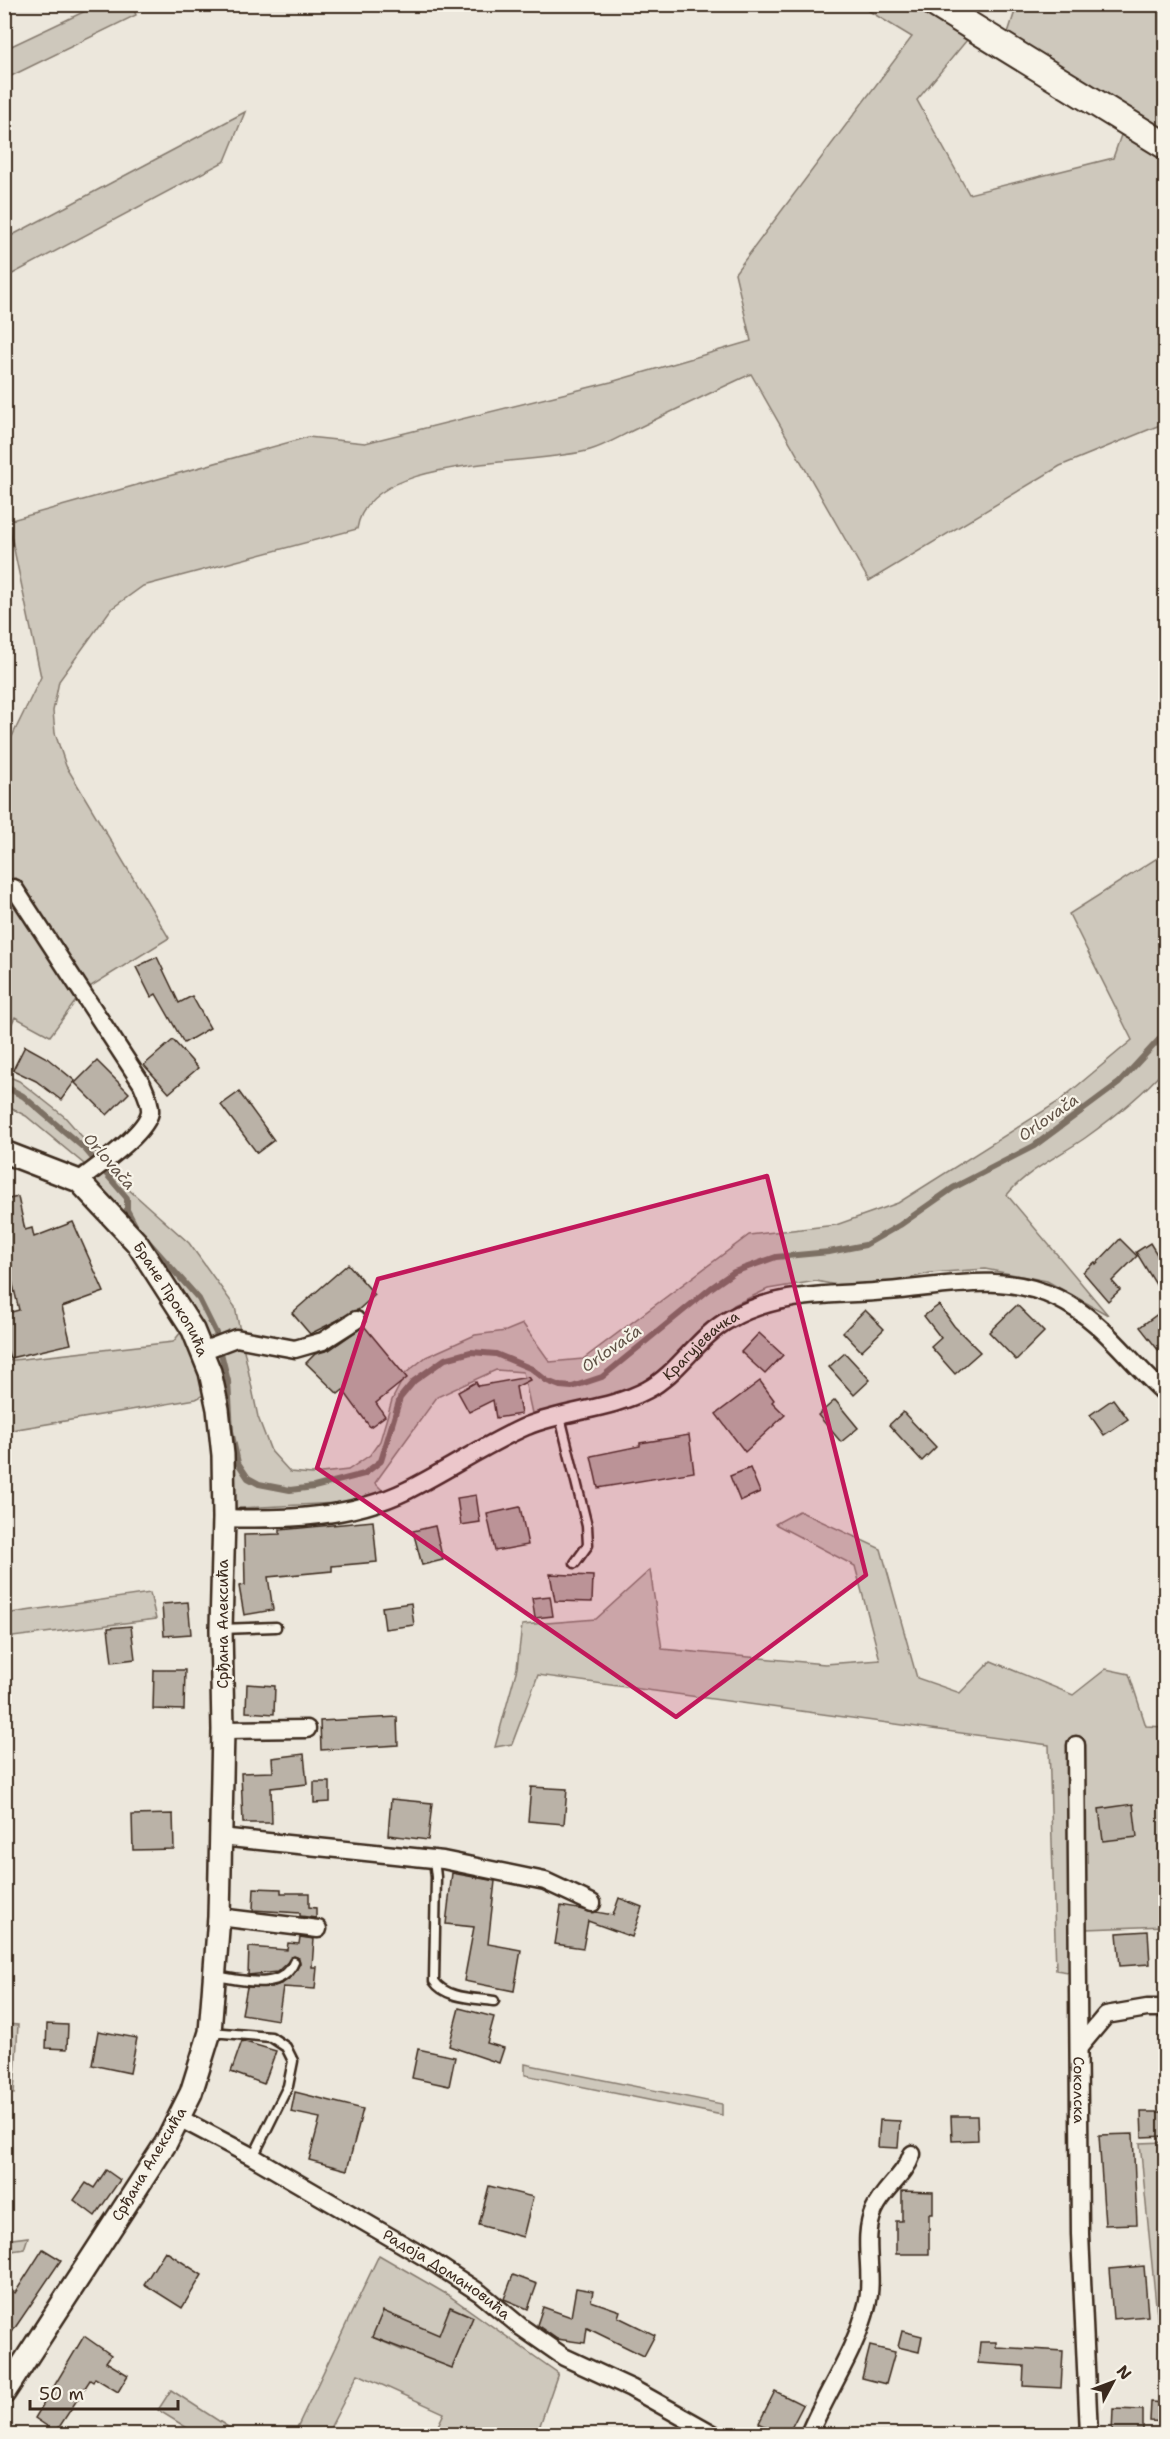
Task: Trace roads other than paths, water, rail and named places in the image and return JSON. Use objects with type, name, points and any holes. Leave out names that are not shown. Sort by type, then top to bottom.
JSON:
[{"type":"main road","points":[[935,4],[1166,146]]},
{"type":"street","points":[[14,888],[142,1084],[148,1099],[150,1112],[145,1123],[79,1181]]},
{"type":"street","name":"Бране Прокопића","points":[[4,1152],[79,1181],[137,1244],[208,1348],[223,1455],[224,1518]]},
{"type":"street","name":"Крагујевачка","points":[[224,1518],[311,1516],[373,1504],[406,1491],[526,1427],[604,1407],[649,1389],[726,1320],[769,1302],[796,1296],[891,1291],[975,1281],[1031,1288],[1076,1308],[1114,1338],[1166,1394]]},
{"type":"street","points":[[208,1348],[236,1338],[295,1349],[323,1341],[356,1320]]},
{"type":"street","name":"Срђана Алексића","points":[[4,2393],[179,2118],[191,2093],[210,2032],[219,1917],[224,1518]]},
{"type":"street","points":[[223,1730],[307,1729]]},
{"type":"street","name":"Соколска","points":[[1076,1745],[1080,2234],[1089,2434]]},
{"type":"street","points":[[220,1837],[434,1859],[545,1881],[592,1903]]},
{"type":"street","points":[[219,1917],[318,1929]]},
{"type":"street","points":[[1080,2046],[1106,2015],[1147,2008],[1166,2008]]},
{"type":"street","name":"Радоја Домановића","points":[[179,2118],[253,2157],[428,2259],[480,2293],[521,2327],[564,2357],[640,2393],[713,2434]]},
{"type":"street","points":[[809,2434],[864,2318],[871,2289],[868,2232],[874,2211],[893,2180],[907,2169],[912,2154]]},
{"type":"lane","points":[[560,1417],[587,1526],[588,1545],[575,1563]]},
{"type":"lane","points":[[221,1629],[276,1627]]},
{"type":"lane","points":[[434,1859],[436,1876],[434,1982],[440,1990],[449,1993],[494,2001]]},
{"type":"lane","points":[[216,1976],[243,1980],[281,1980],[289,1974],[294,1962]]},
{"type":"lane","points":[[210,2032],[271,2037],[286,2047],[293,2061],[288,2086],[253,2157]]},
{"type":"waterway","name":"Orlovača","points":[[144,1237],[199,1299],[216,1333],[228,1381],[231,1431],[238,1463],[248,1478],[259,1484],[290,1490],[314,1487],[364,1474],[381,1461],[400,1398],[414,1381],[445,1359],[471,1352],[496,1354],[532,1369],[547,1381],[560,1386],[572,1387],[602,1377],[734,1272],[776,1257],[829,1252],[865,1245],[900,1225],[953,1188],[1034,1146],[1119,1083],[1166,1032]]},
{"type":"waterway","name":"Orlovača","points":[[4,1086],[23,1096],[85,1149],[127,1198],[127,1210],[136,1227]]}]
